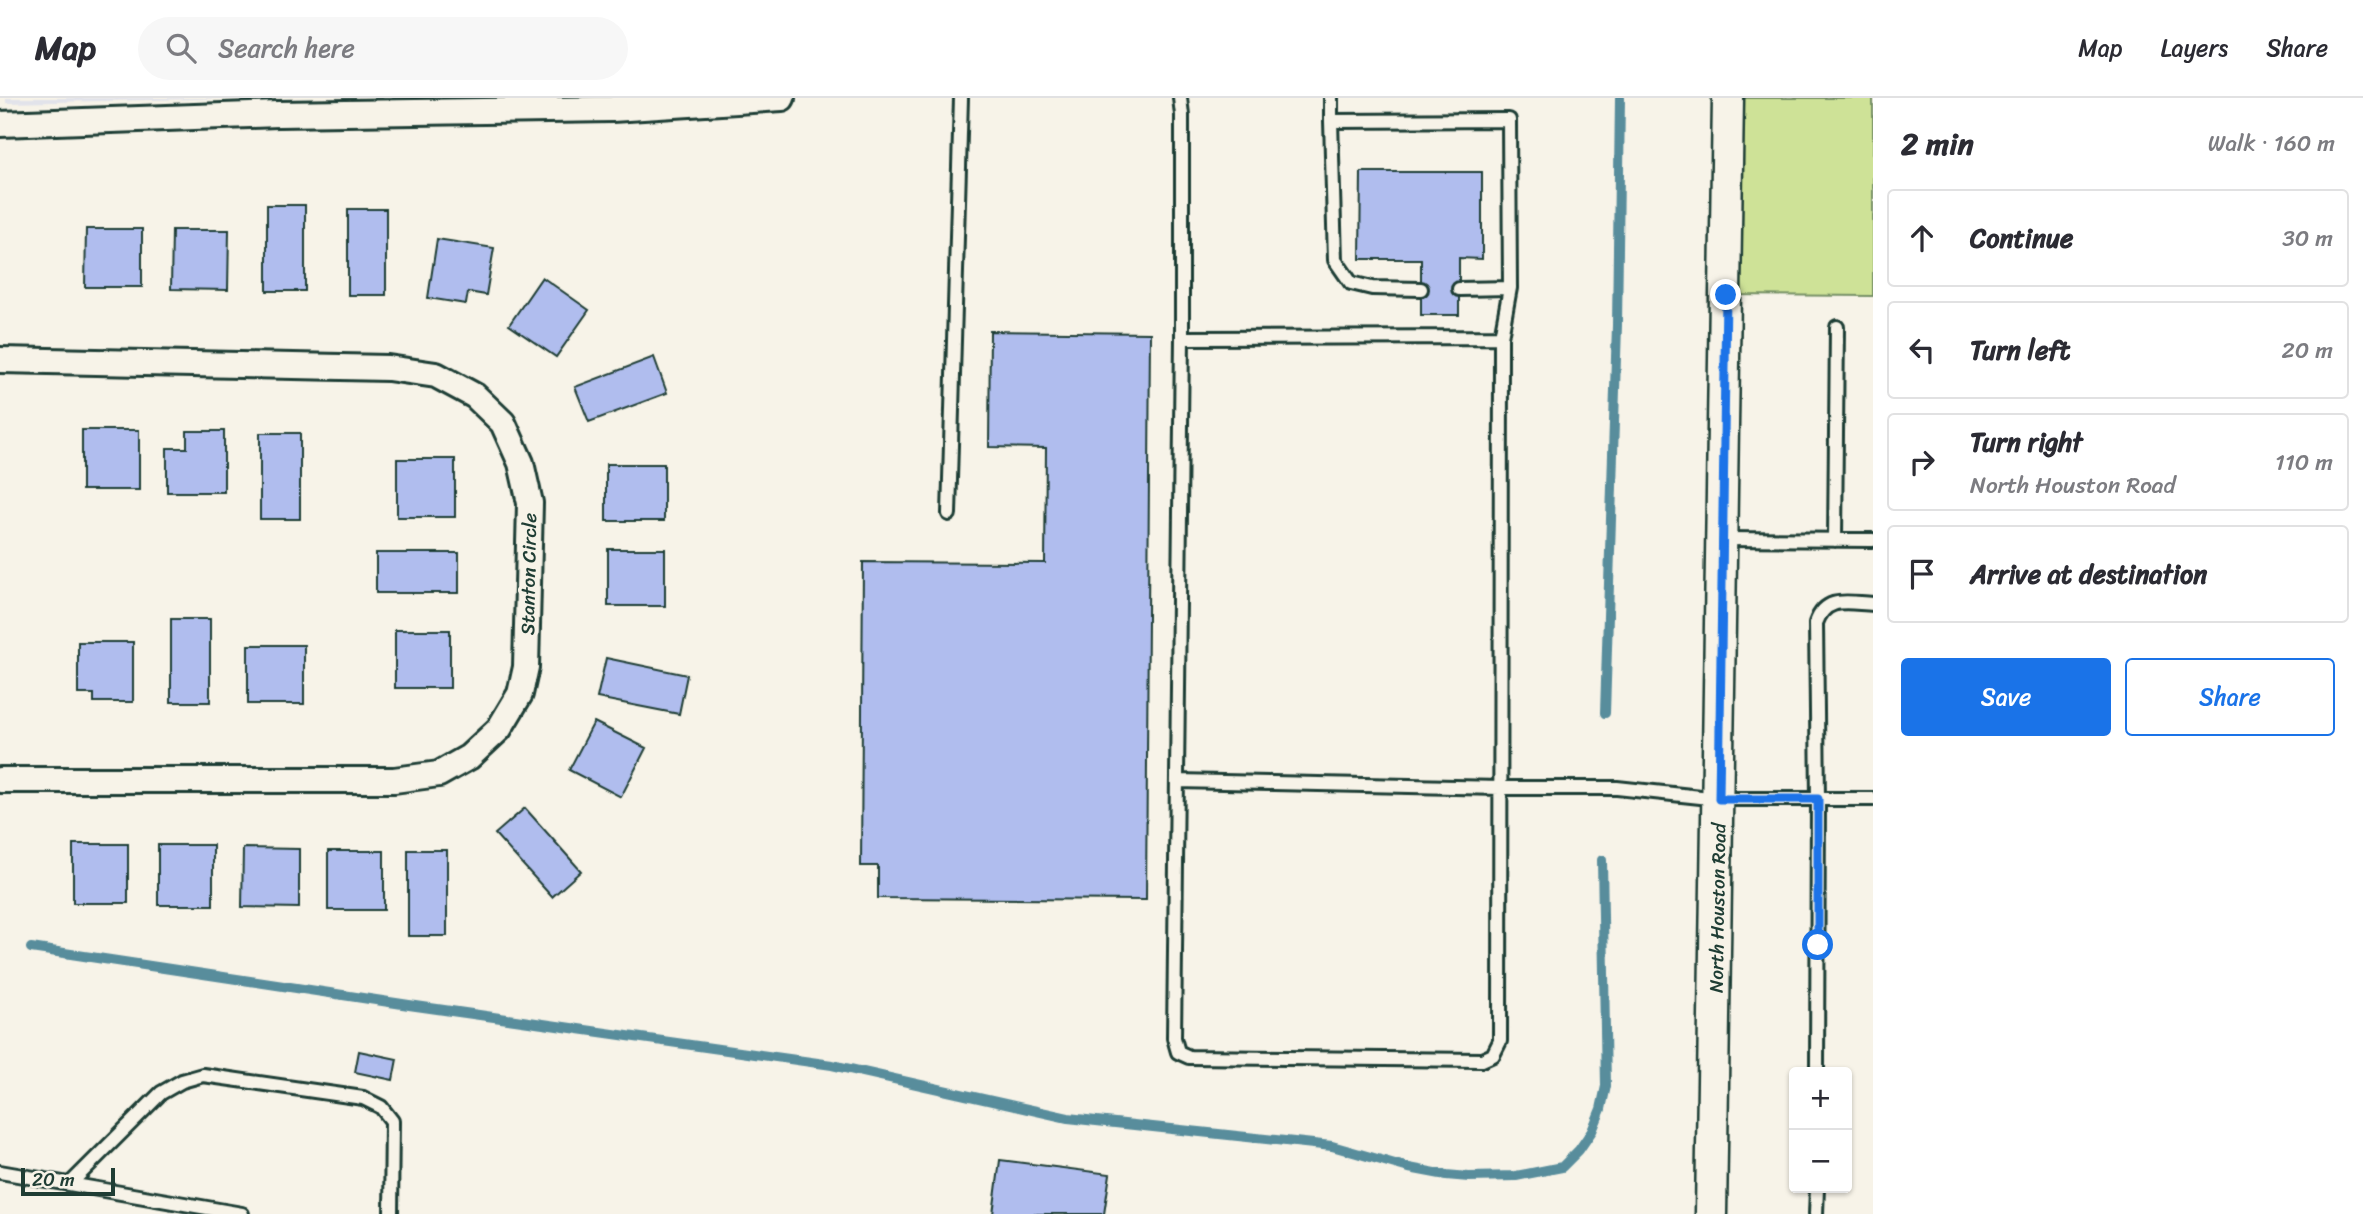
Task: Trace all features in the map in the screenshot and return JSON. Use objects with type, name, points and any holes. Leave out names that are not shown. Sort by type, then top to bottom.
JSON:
[{"type":"street","points":[[0,124],[279,106],[612,109],[782,98]]},
{"type":"street","name":"North Houston Road","points":[[1711,1214],[1728,98]]},
{"type":"street","name":"Stanton Circle","points":[[0,359],[387,368],[436,375],[475,397],[503,423],[521,463],[530,503],[526,667],[520,694],[499,729],[469,757],[439,774],[394,780],[0,780]]},
{"type":"lane","points":[[948,514],[961,98]]},
{"type":"lane","points":[[1180,98],[1182,338],[1174,1038],[1178,1052],[1189,1057],[1482,1060],[1493,1055],[1500,1041],[1501,337],[1510,288],[1510,120],[1331,121]]},
{"type":"lane","points":[[1331,98],[1335,260],[1351,283],[1372,288],[1422,289]]},
{"type":"lane","points":[[1459,289],[1510,288]]},
{"type":"lane","points":[[1835,540],[1837,327]]},
{"type":"lane","points":[[1182,338],[1501,337]]},
{"type":"lane","points":[[1722,539],[1873,540]]},
{"type":"lane","points":[[1817,1067],[1816,623],[1820,611],[1832,603],[1873,604]]},
{"type":"lane","points":[[1178,781],[1617,788],[1719,799],[1873,799]]},
{"type":"lane","points":[[70,1184],[161,1093],[182,1081],[203,1074],[363,1098],[381,1107],[392,1121],[391,1214]]},
{"type":"lane","points":[[0,1172],[242,1214]]},
{"type":"lane","points":[[1816,1193],[1816,1214]]},
{"type":"shaded area","points":[[6,98],[244,98],[6,103]]},
{"type":"green space","points":[[1728,98],[1873,98],[1873,296],[1726,295]]},
{"type":"building","points":[[1361,172],[1482,172],[1482,259],[1459,258],[1459,315],[1421,315],[1421,259],[1360,259]]},
{"type":"building","points":[[267,205],[305,205],[305,291],[267,291]]},
{"type":"building","points":[[348,209],[386,209],[386,295],[348,295]]},
{"type":"building","points":[[86,229],[142,229],[142,287],[85,287]]},
{"type":"building","points":[[172,230],[229,230],[228,290],[171,289]]},
{"type":"building","points":[[437,239],[494,248],[486,295],[468,292],[466,304],[428,298]]},
{"type":"building","points":[[542,277],[589,310],[556,357],[509,325]]},
{"type":"building","points":[[990,331],[1150,333],[1146,900],[878,898],[878,866],[861,866],[863,562],[1045,563],[1046,448],[989,447]]},
{"type":"building","points":[[654,357],[667,393],[589,422],[575,387]]},
{"type":"building","points":[[82,430],[139,430],[139,490],[82,490]]},
{"type":"building","points":[[187,431],[224,431],[224,492],[167,492],[167,448],[187,448]]},
{"type":"building","points":[[260,433],[300,433],[300,519],[260,519]]},
{"type":"building","points":[[397,459],[455,459],[455,517],[397,517]]},
{"type":"building","points":[[606,464],[664,464],[664,521],[606,521]]},
{"type":"building","points":[[608,549],[665,549],[665,606],[608,606]]},
{"type":"building","points":[[376,553],[459,553],[459,593],[376,593]]},
{"type":"building","points":[[171,619],[210,619],[210,702],[171,702]]},
{"type":"building","points":[[395,630],[450,630],[450,688],[395,688]]},
{"type":"building","points":[[78,642],[133,642],[133,702],[94,702],[94,694],[78,694]]},
{"type":"building","points":[[248,645],[304,645],[304,704],[248,704]]},
{"type":"building","points":[[606,658],[687,675],[679,714],[597,698]]},
{"type":"building","points":[[594,722],[646,748],[621,797],[569,770]]},
{"type":"building","points":[[525,808],[581,871],[552,897],[495,834]]},
{"type":"building","points":[[73,844],[128,844],[128,903],[73,903]]},
{"type":"building","points":[[158,845],[213,845],[213,905],[158,905]]},
{"type":"building","points":[[243,848],[299,849],[299,908],[242,907]]},
{"type":"building","points":[[408,850],[447,850],[447,936],[408,936]]},
{"type":"building","points":[[328,851],[384,851],[384,910],[328,910]]},
{"type":"building","points":[[359,1051],[397,1059],[393,1080],[355,1072]]},
{"type":"building","points":[[1000,1160],[1110,1174],[1104,1214],[993,1214]]},
{"type":"waterway","points":[[1605,713],[1617,325],[1620,98]]},
{"type":"waterway","points":[[31,948],[832,1065],[1068,1118],[1332,1146],[1409,1168],[1446,1175],[1516,1176],[1562,1167],[1579,1150],[1592,1131],[1601,1109],[1606,1086],[1602,860]]},
{"type":"route","points":[[1726,295],[1719,799],[1818,799],[1818,945]]}]
